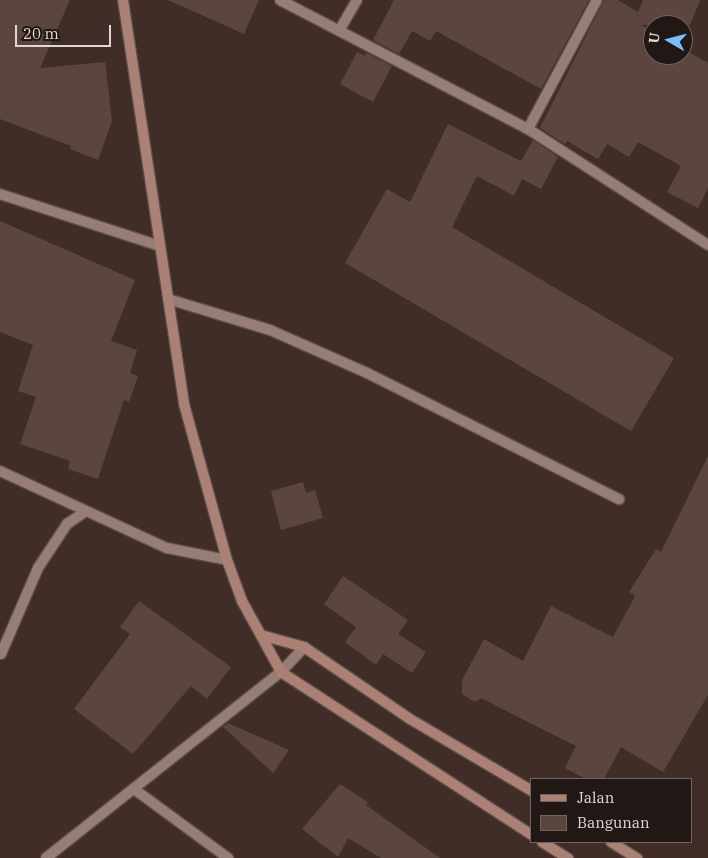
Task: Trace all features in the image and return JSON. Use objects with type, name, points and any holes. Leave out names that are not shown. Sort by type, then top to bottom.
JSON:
[{"type":"main road","points":[[122,0],[184,404],[227,560],[242,601],[281,672],[530,834]]},
{"type":"main road","points":[[261,635],[304,648],[410,719],[530,791]]},
{"type":"main road","points":[[544,843],[568,858]]},
{"type":"main road","points":[[613,843],[637,858]]},
{"type":"street","points":[[280,0],[528,129],[708,243]]},
{"type":"street","points":[[339,30],[357,0]]},
{"type":"street","points":[[528,129],[597,0]]},
{"type":"street","points":[[0,194],[160,246]]},
{"type":"street","points":[[168,299],[270,330],[366,373],[618,499]]},
{"type":"street","points":[[0,470],[85,512],[167,548],[227,560]]},
{"type":"street","points":[[1,654],[38,568],[67,524],[85,512]]},
{"type":"street","points":[[46,858],[281,672],[304,648]]},
{"type":"street","points":[[134,789],[228,858]]},
{"type":"building","points":[[0,0],[70,0],[40,68],[105,62],[112,121],[98,160],[70,149],[71,146],[0,119]]},
{"type":"building","points":[[168,0],[259,0],[244,34]]},
{"type":"building","points":[[394,0],[589,0],[541,89],[436,31],[430,41],[412,31],[399,54],[373,40]]},
{"type":"building","points":[[604,0],[618,0],[638,12],[643,0],[700,0],[693,18],[693,15],[643,15],[643,25],[641,25],[643,26],[643,65],[693,65],[693,55],[708,63],[708,188],[698,208],[667,192],[681,166],[638,142],[629,157],[607,144],[598,159],[567,141],[565,144],[540,128]]},
{"type":"building","points":[[357,52],[365,56],[366,53],[392,66],[373,102],[340,84]]},
{"type":"building","points":[[448,124],[521,161],[533,140],[558,157],[541,189],[522,179],[514,196],[477,176],[452,227],[674,358],[631,431],[345,263],[387,189],[410,202]]},
{"type":"building","points":[[0,221],[135,280],[111,341],[137,350],[130,373],[138,376],[129,402],[124,400],[98,479],[68,469],[70,461],[20,444],[36,397],[18,391],[33,345],[0,332]]},
{"type":"building","points":[[708,456],[708,695],[663,772],[621,747],[605,778],[584,778],[565,768],[576,746],[481,698],[475,702],[462,694],[462,680],[484,639],[523,661],[551,606],[613,637],[635,596],[629,592],[656,549],[661,552]]},
{"type":"building","points":[[303,482],[306,493],[315,490],[323,518],[281,530],[271,491]]},
{"type":"building","points":[[343,576],[408,620],[398,634],[426,652],[412,673],[383,654],[376,665],[345,642],[356,627],[324,604]]},
{"type":"building","points":[[139,601],[231,667],[207,699],[191,686],[133,754],[74,709],[130,634],[120,627]]},
{"type":"building","points":[[228,723],[289,750],[273,773],[223,727]]},
{"type":"building","points":[[340,784],[368,802],[366,805],[440,858],[381,858],[348,838],[338,857],[302,829]]}]
